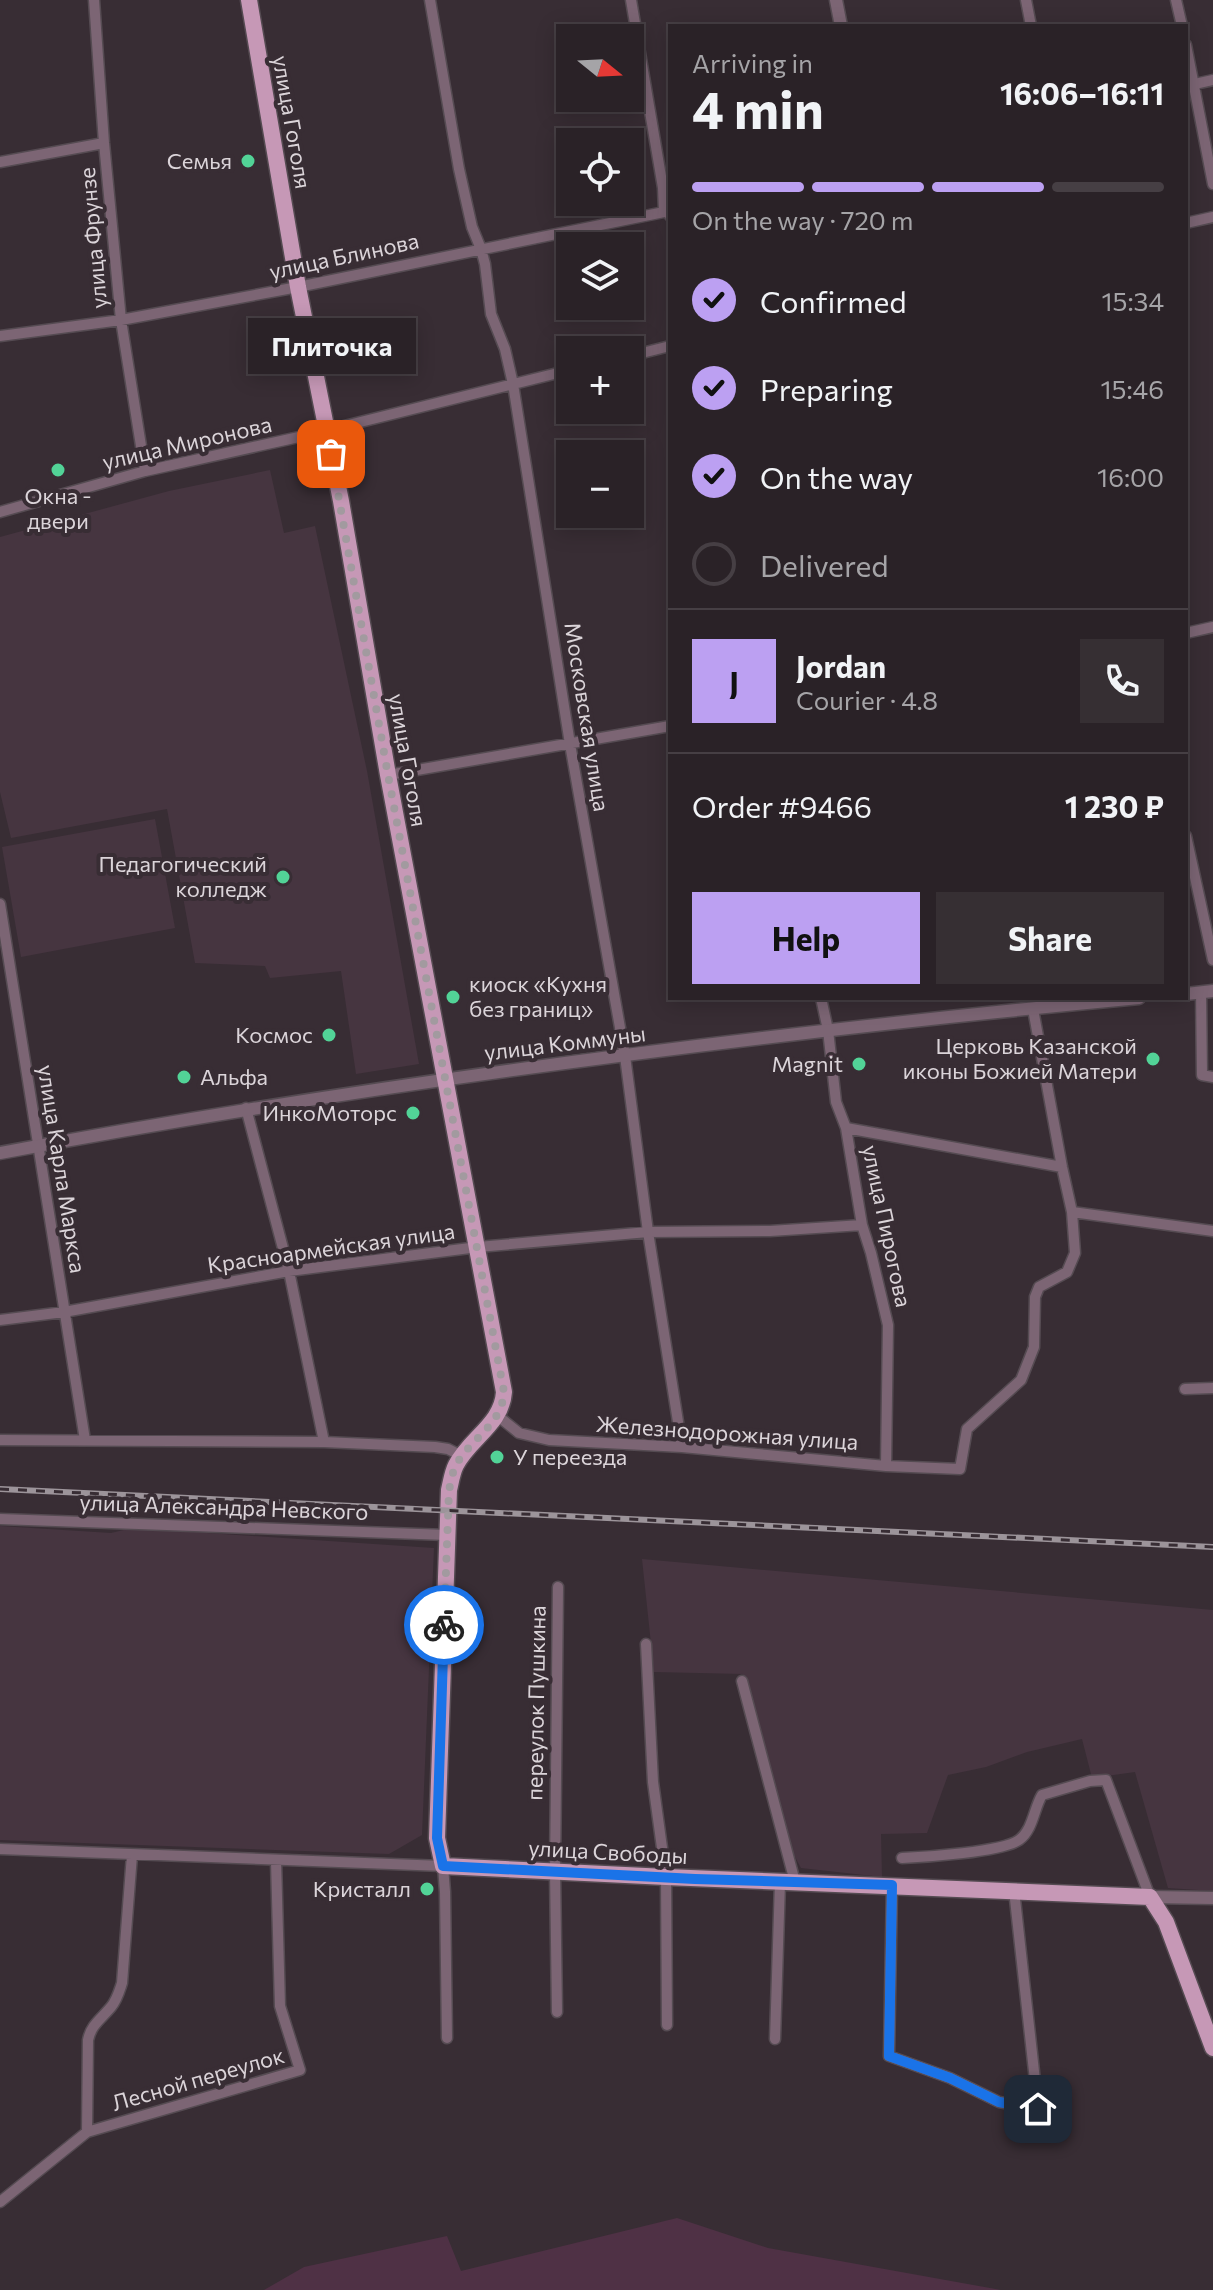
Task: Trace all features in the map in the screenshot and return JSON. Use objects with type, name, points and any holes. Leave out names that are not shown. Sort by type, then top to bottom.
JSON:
[{"type":"main road","name":"улица Гоголя","points":[[249,0],[298,287],[341,501],[388,775],[504,1392],[498,1416]]},
{"type":"main road","points":[[443,1866],[437,1838],[447,1535],[452,1477],[462,1456],[498,1416]]},
{"type":"main road","name":"улица Свободы","points":[[443,1866],[1150,1897]]},
{"type":"main road","points":[[1150,1897],[1166,1922],[1213,2048]]},
{"type":"street","name":"улица Фрунзе","points":[[94,0],[121,320],[145,471]]},
{"type":"street","name":"Московская улица","points":[[430,0],[459,169],[472,227],[481,249],[491,314],[505,349],[513,384],[570,744],[625,1056],[648,1232],[682,1447]]},
{"type":"street","points":[[631,0],[666,189]]},
{"type":"street","points":[[836,0],[841,24]]},
{"type":"street","points":[[1026,0],[1031,24]]},
{"type":"street","points":[[1176,0],[1182,24]]},
{"type":"street","points":[[1188,65],[1213,184]]},
{"type":"street","points":[[1190,85],[1213,80]]},
{"type":"street","points":[[0,162],[104,143]]},
{"type":"street","name":"улица Блинова","points":[[0,336],[121,320],[298,287],[664,212],[666,189]]},
{"type":"street","points":[[1188,223],[1213,217]]},
{"type":"street","points":[[644,352],[668,346]]},
{"type":"street","name":"улица Миронова","points":[[0,512],[145,471],[556,373]]},
{"type":"street","points":[[1188,633],[1213,627]]},
{"type":"street","points":[[388,775],[668,726]]},
{"type":"street","points":[[1188,845],[1213,960]]},
{"type":"street","name":"улица Карла Маркса","points":[[0,904],[85,1440]]},
{"type":"street","points":[[1207,992],[1208,1076]]},
{"type":"street","name":"улица Пирогова","points":[[821,1000],[836,1102],[846,1128],[862,1225],[888,1325],[886,1466]]},
{"type":"street","name":"улица Коммуны","points":[[0,1153],[246,1108],[445,1078],[1032,1003],[1096,1000]]},
{"type":"street","points":[[1032,1003],[1072,1212],[1213,1231]]},
{"type":"street","points":[[246,1108],[289,1271],[324,1442]]},
{"type":"street","points":[[846,1128],[1062,1167]]},
{"type":"street","name":"Железнодорожная улица","points":[[498,1416],[519,1433],[540,1439],[960,1469],[967,1429],[1021,1380],[1034,1347],[1035,1297],[1039,1287],[1067,1272],[1072,1263],[1075,1253],[1072,1212]]},
{"type":"street","name":"Красноармейская улица","points":[[0,1320],[64,1312],[289,1271],[478,1247],[648,1232],[770,1231],[862,1225]]},
{"type":"street","points":[[1185,1389],[1213,1388]]},
{"type":"street","points":[[0,1440],[324,1442],[435,1447],[462,1456]]},
{"type":"street","name":"улица Александра Невского","points":[[0,1519],[447,1535]]},
{"type":"street","name":"переулок Пушкина","points":[[557,2012],[558,1587]]},
{"type":"street","points":[[646,1644],[653,1782],[666,1877],[667,2025]]},
{"type":"street","points":[[742,1681],[788,1882],[775,2039]]},
{"type":"street","points":[[902,1858],[936,1857],[1004,1846],[1019,1840],[1028,1830],[1042,1795],[1090,1781],[1106,1780],[1150,1897]]},
{"type":"street","name":"улица Свободы","points":[[0,1849],[443,1866]]},
{"type":"street","points":[[0,2183],[4,2198],[87,2132],[88,2040],[96,2022],[118,1997],[122,1983],[132,1855]]},
{"type":"street","name":"Лесной переулок","points":[[87,2132],[300,2070],[280,2006],[276,1861]]},
{"type":"street","points":[[443,1866],[447,2038]]},
{"type":"street","points":[[892,1885],[889,2056],[950,2078],[999,2102],[1038,2109]]},
{"type":"street","points":[[1014,1890],[1041,2135]]},
{"type":"street","name":"улица Свободы","points":[[1150,1897],[1213,1898]]},
{"type":"shaded area","points":[[270,470],[284,533],[315,526],[367,771],[419,1064],[356,1074],[341,971],[270,978],[265,966],[195,963],[167,809],[11,838],[0,792],[0,537],[169,491]]},
{"type":"shaded area","points":[[155,819],[175,928],[21,957],[2,847]]},
{"type":"shaded area","points":[[0,1526],[111,1533],[132,1528],[434,1548],[422,1835],[389,1854],[0,1840]]},
{"type":"shaded area","points":[[642,1559],[1213,1610],[1213,1891],[1168,1888],[1135,1772],[1092,1778],[1082,1739],[948,1775],[927,1833],[881,1834],[882,1877],[801,1868],[787,1842],[743,1674],[654,1672]]},
{"type":"shaded area","points":[[677,2218],[768,2248],[1001,2290],[264,2290],[304,2267],[447,2236],[461,2271]]},
{"type":"railway","points":[[0,1489],[1213,1547]]},
{"type":"way so far","points":[[331,454],[504,1392],[498,1416],[470,1445],[452,1477],[444,1625]]},
{"type":"place","name":"Семья","points":[[248,161]]},
{"type":"place","name":"Плиточка","points":[[331,454]]},
{"type":"place","name":"Окна - двери","points":[[58,470]]},
{"type":"place","name":"Педагогический колледж","points":[[283,877]]},
{"type":"place","name":"киоск «Кухня без границ»","points":[[453,997]]},
{"type":"place","name":"Космос","points":[[329,1035]]},
{"type":"place","name":"Церковь Казанской иконы Божией Матери","points":[[1153,1059]]},
{"type":"place","name":"Magnit","points":[[859,1064]]},
{"type":"place","name":"Альфа","points":[[184,1077]]},
{"type":"place","name":"ИнкоМоторс","points":[[413,1113]]},
{"type":"place","name":"У переезда","points":[[497,1457]]},
{"type":"place","name":"Кристалл","points":[[427,1889]]},
{"type":"route","points":[[444,1625],[437,1838],[443,1866],[892,1885],[889,2056],[950,2078],[999,2102],[1038,2109]]}]
